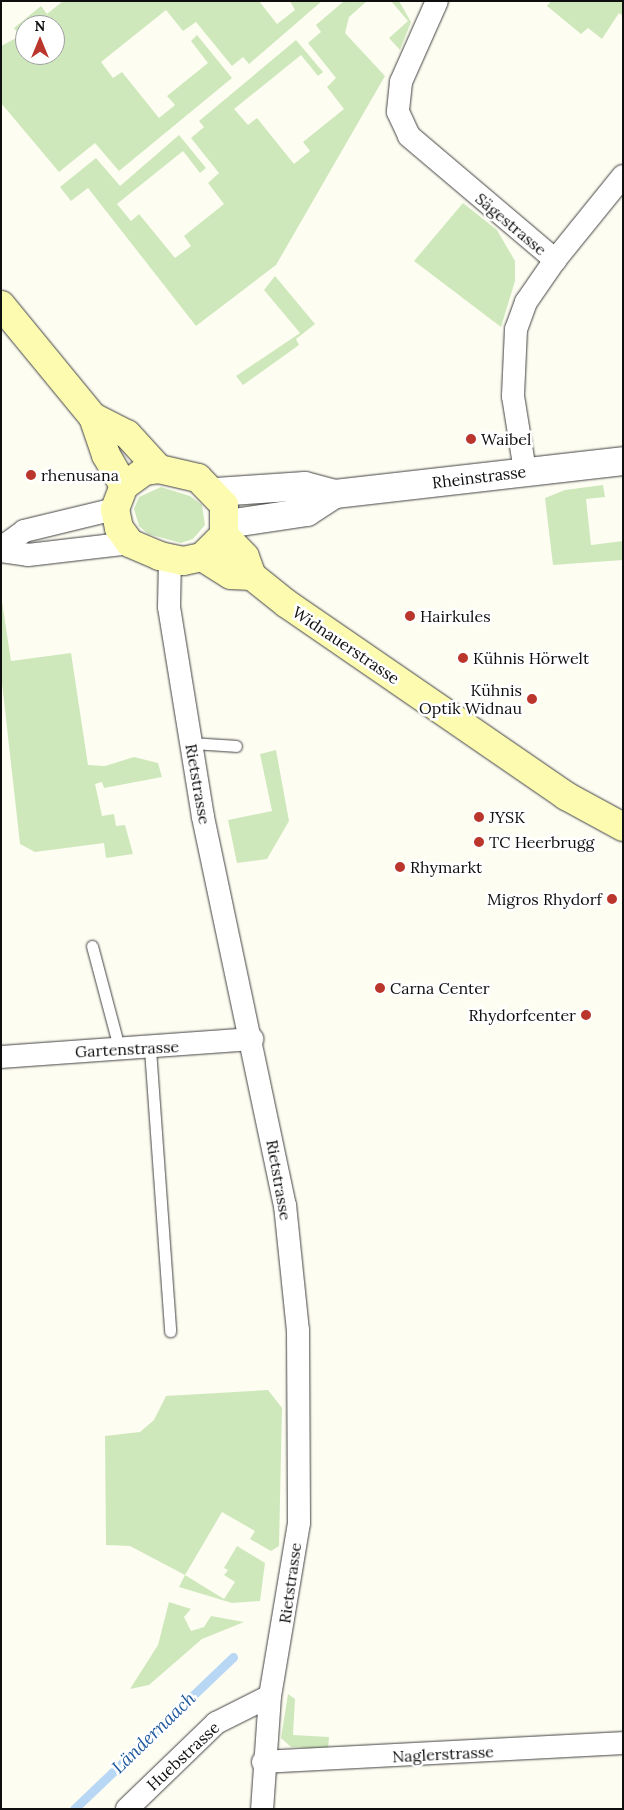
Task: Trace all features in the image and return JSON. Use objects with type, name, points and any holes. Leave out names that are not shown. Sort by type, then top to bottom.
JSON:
[{"type":"main road","points":[[1,305],[93,417],[120,497],[119,528],[130,543],[170,559],[202,557],[231,575],[252,576]]},
{"type":"main road","points":[[93,417],[127,434],[159,469]]},
{"type":"main road","points":[[120,497],[145,470],[159,469],[198,478],[216,492],[224,505],[225,529],[202,557]]},
{"type":"main road","name":"Widnauerstrasse","points":[[225,529],[245,557],[252,576],[287,604],[566,796],[623,827]]},
{"type":"street","name":"Sägestrasse","points":[[437,1],[401,82],[398,112],[410,136],[555,260],[526,302],[516,329],[513,396],[525,471]]},
{"type":"street","points":[[555,260],[623,176]]},
{"type":"street","name":"Rheinstrasse","points":[[216,492],[305,486],[335,494],[623,461]]},
{"type":"street","name":"Rheinstrasse","points":[[225,529],[308,512],[335,494]]},
{"type":"street","points":[[1,550],[24,531],[120,497]]},
{"type":"street","points":[[1,550],[28,555],[130,543]]},
{"type":"street","name":"Rietstrasse","points":[[170,559],[169,607],[191,743],[285,1205],[298,1330],[298,1523],[270,1696],[263,1762],[262,1809]]},
{"type":"street","name":"Gartenstrasse","points":[[1,1057],[150,1049],[252,1040]]},
{"type":"street","name":"Huebstrasse","points":[[127,1809],[216,1723],[270,1696]]},
{"type":"street","name":"Naglerstrasse","points":[[263,1762],[623,1743]]},
{"type":"lane","points":[[191,743],[236,746]]},
{"type":"lane","points":[[92,946],[120,1051]]},
{"type":"lane","points":[[150,1049],[170,1330]]},
{"type":"green space","points":[[63,1],[259,1],[277,24],[295,10],[290,1],[322,1],[249,64],[243,57],[232,66],[196,22],[183,31],[166,10],[101,62],[113,78],[122,72],[159,118],[175,105],[167,96],[208,63],[191,41],[197,35],[232,78],[119,171],[95,143],[59,172],[1,103],[1,46],[15,39],[15,65],[65,65],[65,15],[30,15],[41,6],[47,14]]},
{"type":"green space","points":[[344,1],[367,1],[349,17],[345,33],[385,76],[276,265],[196,326],[88,188],[71,201],[60,187],[96,158],[120,186],[179,135],[206,168],[200,173],[183,151],[117,204],[131,221],[139,214],[175,258],[191,246],[184,236],[224,204],[208,183],[219,173],[191,138],[204,127],[199,121],[296,40],[323,72],[318,76],[301,55],[234,109],[248,125],[257,118],[294,164],[310,151],[303,142],[344,109],[327,87],[336,78],[308,43],[321,32],[316,25]]},
{"type":"green space","points":[[391,1],[399,1],[411,22],[400,50],[389,38],[408,21]]},
{"type":"green space","points":[[551,1],[623,1],[623,16],[619,13],[602,39],[588,28],[581,34],[547,6]]},
{"type":"green space","points":[[463,203],[497,230],[515,261],[515,281],[501,327],[414,261]]},
{"type":"green space","points":[[275,276],[315,324],[296,339],[299,345],[243,385],[236,376],[300,333],[264,290]]},
{"type":"green space","points":[[603,485],[605,497],[586,499],[591,545],[623,541],[623,560],[553,565],[545,498],[565,490]]},
{"type":"green space","points":[[161,487],[190,496],[202,505],[205,525],[193,539],[181,543],[148,534],[139,526],[134,509],[139,497]]},
{"type":"green space","points":[[1,595],[11,661],[71,653],[88,765],[105,766],[134,757],[158,763],[162,777],[104,788],[102,782],[95,784],[102,816],[114,814],[116,826],[125,825],[133,854],[106,858],[104,843],[35,852],[20,844],[1,674]]},
{"type":"green space","points":[[276,750],[289,821],[267,859],[237,863],[228,820],[272,811],[260,754]]},
{"type":"green space","points":[[268,1390],[282,1408],[279,1546],[271,1551],[250,1539],[255,1531],[222,1512],[185,1575],[130,1546],[106,1545],[105,1436],[140,1432],[154,1420],[166,1396]]},
{"type":"green space","points":[[237,1546],[265,1563],[260,1601],[232,1603],[179,1587],[185,1575],[224,1599],[235,1582],[224,1575],[228,1570],[224,1568]]},
{"type":"green space","points":[[169,1602],[191,1609],[184,1617],[191,1631],[204,1627],[211,1616],[244,1622],[202,1639],[149,1685],[130,1689],[158,1645]]},
{"type":"green space","points":[[288,1694],[295,1699],[293,1735],[329,1737],[328,1749],[291,1747],[281,1738]]},
{"type":"waterway","name":"Ländernaach","points":[[74,1809],[233,1657]]},
{"type":"place","name":"Waibel","points":[[471,439]]},
{"type":"place","name":"rhenusana","points":[[31,475]]},
{"type":"place","name":"Hairkules","points":[[410,616]]},
{"type":"place","name":"Kühnis Hörwelt","points":[[463,658]]},
{"type":"place","name":"Kühnis Optik Widnau","points":[[532,699]]},
{"type":"place","name":"JYSK","points":[[479,817]]},
{"type":"place","name":"TC Heerbrugg","points":[[479,842]]},
{"type":"place","name":"Rhymarkt","points":[[400,867]]},
{"type":"place","name":"Migros Rhydorf","points":[[612,899]]},
{"type":"place","name":"Carna Center","points":[[380,988]]},
{"type":"place","name":"Rhydorfcenter","points":[[586,1015]]}]
